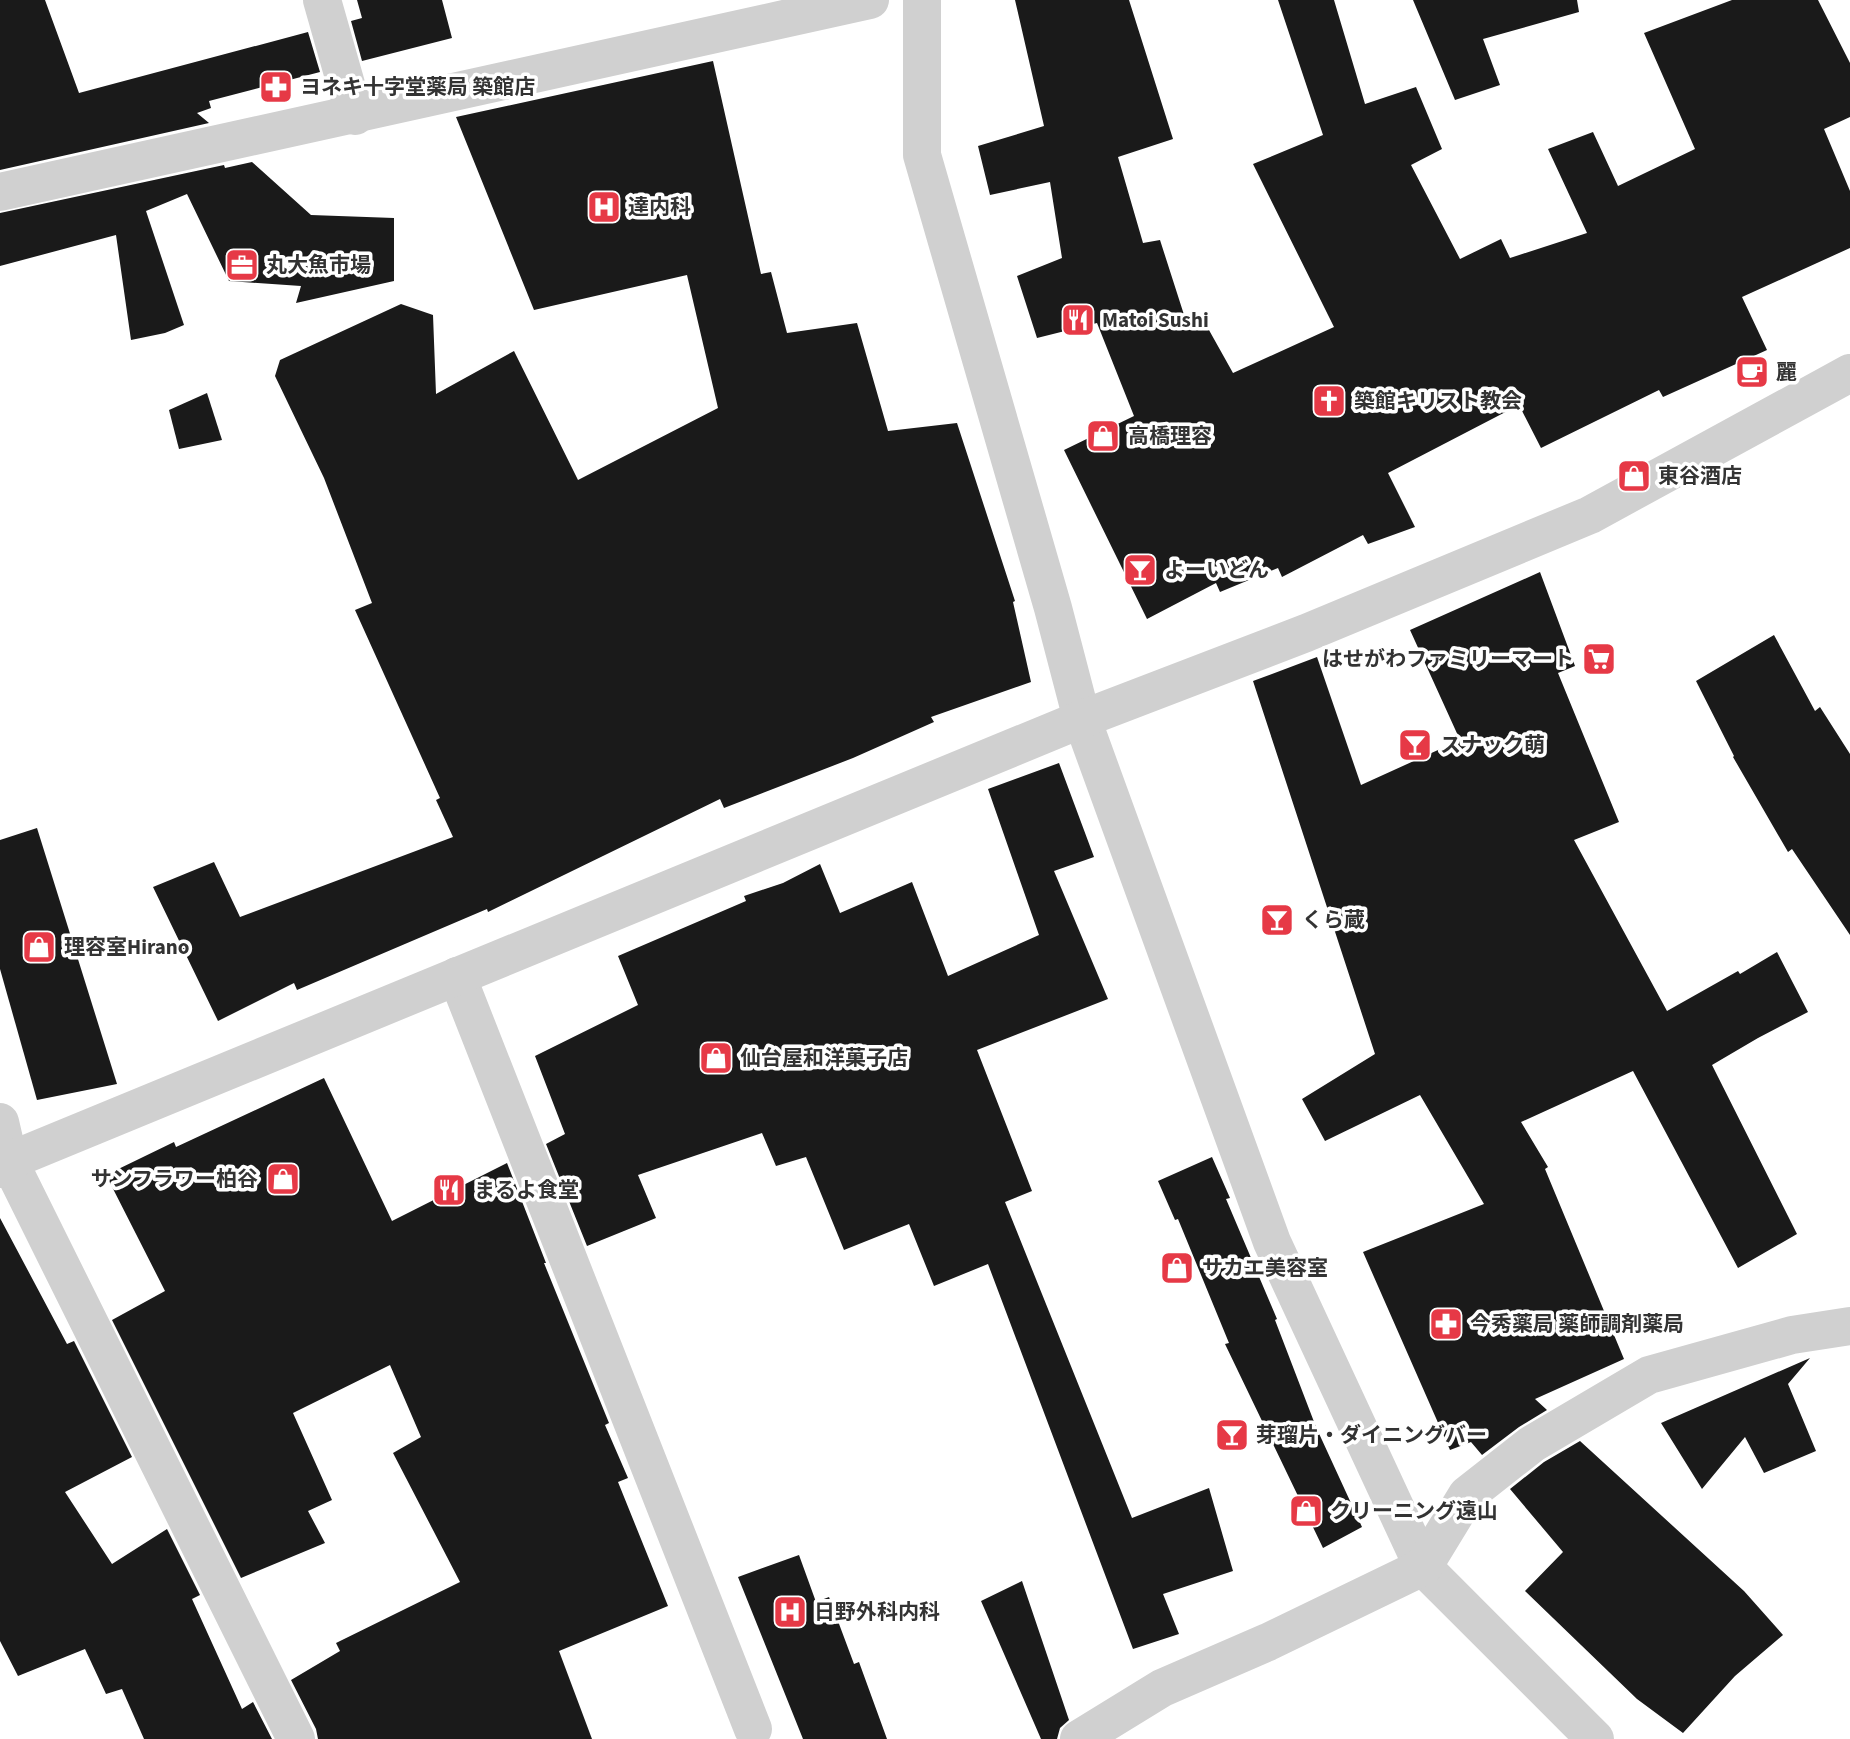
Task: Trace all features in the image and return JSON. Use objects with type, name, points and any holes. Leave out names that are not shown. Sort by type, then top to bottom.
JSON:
[{"type":"street","points":[[322,0],[355,116]]},
{"type":"street","points":[[0,192],[355,116],[870,0]]},
{"type":"street","points":[[922,0],[922,155],[1053,608],[1082,719],[1272,1242],[1423,1567],[1595,1739]]},
{"type":"street","points":[[5,1165],[1082,719],[1306,633],[1590,515],[1850,373]]},
{"type":"street","points":[[457,976],[750,1736]]},
{"type":"street","points":[[0,1122],[5,1165],[296,1739]]},
{"type":"street","points":[[1079,1739],[1162,1688],[1268,1642],[1423,1567],[1467,1495],[1532,1444],[1649,1375],[1792,1335],[1850,1326]]},
{"type":"building","points":[[0,0],[45,0],[79,93],[308,32],[320,72],[209,101],[211,108],[197,113],[209,123],[0,170]]},
{"type":"building","points":[[357,0],[442,0],[452,38],[362,61],[351,21],[362,18]]},
{"type":"building","points":[[1015,0],[1129,0],[1173,139],[1118,157],[1143,243],[1160,240],[1186,321],[1200,314],[1233,373],[1334,327],[1253,164],[1323,135],[1278,0],[1334,0],[1365,104],[1416,87],[1442,149],[1411,165],[1460,259],[1501,239],[1510,258],[1587,233],[1548,149],[1593,132],[1618,186],[1695,149],[1644,33],[1732,0],[1818,0],[1850,63],[1850,117],[1824,129],[1850,191],[1850,248],[1742,297],[1767,350],[1663,397],[1659,390],[1541,448],[1519,405],[1388,473],[1415,527],[1368,544],[1363,535],[1282,577],[1278,568],[1220,592],[1216,583],[1147,619],[1064,450],[1134,416],[1097,323],[1037,338],[1017,276],[1062,258],[1050,182],[990,195],[978,146],[1044,126]]},
{"type":"building","points":[[1413,0],[1577,0],[1579,12],[1483,39],[1500,85],[1455,100]]},
{"type":"building","points":[[713,61],[761,274],[771,272],[787,333],[857,323],[888,431],[957,423],[1015,601],[1013,602],[1031,682],[931,717],[934,722],[853,758],[724,808],[720,799],[488,912],[487,909],[297,990],[294,983],[218,1021],[153,887],[214,862],[240,917],[453,837],[436,800],[440,798],[355,610],[372,603],[324,478],[275,376],[280,360],[401,304],[433,315],[436,394],[514,351],[578,480],[718,408],[687,275],[534,310],[456,117]]},
{"type":"building","points":[[252,162],[311,215],[394,218],[394,281],[296,303],[301,286],[229,281],[187,194],[146,211],[184,325],[165,333],[131,340],[116,235],[0,266],[0,213],[224,165],[225,168]]},
{"type":"building","points":[[207,393],[222,440],[179,449],[169,410]]},
{"type":"building","points":[[1540,572],[1575,666],[1558,673],[1619,822],[1574,840],[1667,1011],[1777,952],[1808,1012],[1712,1065],[1797,1234],[1738,1268],[1633,1071],[1521,1122],[1548,1167],[1545,1169],[1624,1359],[1535,1399],[1547,1410],[1482,1455],[1471,1442],[1450,1450],[1363,1252],[1484,1204],[1420,1095],[1325,1141],[1302,1099],[1375,1054],[1253,681],[1317,657],[1361,785],[1460,740],[1410,630]]},
{"type":"building","points":[[1774,635],[1815,711],[1820,707],[1850,754],[1850,935],[1792,849],[1788,852],[1733,757],[1696,681]]},
{"type":"building","points":[[1059,763],[1094,857],[1054,871],[1108,999],[977,1050],[1032,1191],[1005,1202],[1132,1518],[1209,1488],[1233,1571],[1163,1594],[1179,1634],[1133,1649],[988,1264],[934,1286],[909,1224],[844,1250],[806,1157],[776,1166],[762,1133],[638,1175],[656,1218],[587,1246],[546,1144],[565,1134],[535,1056],[638,1005],[618,956],[746,901],[744,896],[783,883],[820,864],[840,913],[912,882],[948,976],[1039,935],[988,789]]},
{"type":"building","points":[[37,828],[117,1084],[37,1100],[0,969],[0,840]]},
{"type":"building","points":[[324,1078],[392,1221],[507,1163],[609,1423],[605,1425],[628,1478],[618,1482],[668,1606],[559,1651],[592,1739],[318,1739],[316,1729],[291,1680],[340,1651],[336,1643],[460,1582],[393,1453],[421,1437],[390,1365],[293,1413],[332,1500],[308,1511],[325,1543],[241,1578],[112,1320],[165,1291],[106,1175],[174,1142],[176,1147]]},
{"type":"building","points":[[1212,1157],[1230,1198],[1226,1199],[1277,1319],[1275,1320],[1316,1427],[1362,1527],[1323,1548],[1225,1344],[1229,1343],[1178,1219],[1175,1220],[1158,1181]]},
{"type":"building","points":[[0,1218],[67,1344],[74,1341],[132,1457],[65,1492],[112,1564],[167,1529],[200,1595],[192,1599],[242,1709],[253,1702],[272,1739],[144,1739],[122,1689],[106,1694],[85,1649],[18,1676],[0,1641]]},
{"type":"building","points":[[1810,1358],[1788,1384],[1816,1451],[1764,1473],[1745,1437],[1702,1489],[1661,1423]]},
{"type":"building","points":[[1580,1441],[1744,1591],[1783,1635],[1735,1676],[1683,1733],[1637,1699],[1525,1591],[1563,1552],[1510,1489],[1544,1462]]},
{"type":"building","points":[[799,1555],[816,1602],[829,1597],[854,1664],[859,1662],[887,1739],[803,1739],[738,1577]]},
{"type":"building","points":[[1022,1581],[1069,1720],[1060,1728],[1057,1739],[1041,1739],[981,1601]]},
{"type":"place","name":"ヨネキ十字堂薬局 築館店","points":[[276,87]]},
{"type":"place","name":"達内科","points":[[604,207]]},
{"type":"place","name":"丸大魚市場","points":[[242,265]]},
{"type":"place","name":"Matoi Sushi","points":[[1078,320]]},
{"type":"place","name":"麗","points":[[1752,372]]},
{"type":"place","name":"築館キリスト教会","points":[[1329,401]]},
{"type":"place","name":"高橋理容","points":[[1103,436]]},
{"type":"place","name":"東谷酒店","points":[[1634,476]]},
{"type":"place","name":"よーいどん","points":[[1140,570]]},
{"type":"place","name":"はせがわファミリーマート","points":[[1599,659]]},
{"type":"place","name":"スナック萌","points":[[1415,745]]},
{"type":"place","name":"くら蔵","points":[[1277,920]]},
{"type":"place","name":"理容室Hirano","points":[[39,947]]},
{"type":"place","name":"仙台屋和洋菓子店","points":[[716,1058]]},
{"type":"place","name":"サンフラワー柏谷","points":[[283,1179]]},
{"type":"place","name":"まるよ食堂","points":[[449,1190]]},
{"type":"place","name":"サカエ美容室","points":[[1177,1268]]},
{"type":"place","name":"今秀薬局 薬師調剤薬局","points":[[1446,1324]]},
{"type":"place","name":"芽瑠片・ダイニングバー","points":[[1232,1435]]},
{"type":"place","name":"クリーニング遠山","points":[[1306,1511]]},
{"type":"place","name":"日野外科内科","points":[[790,1612]]}]
